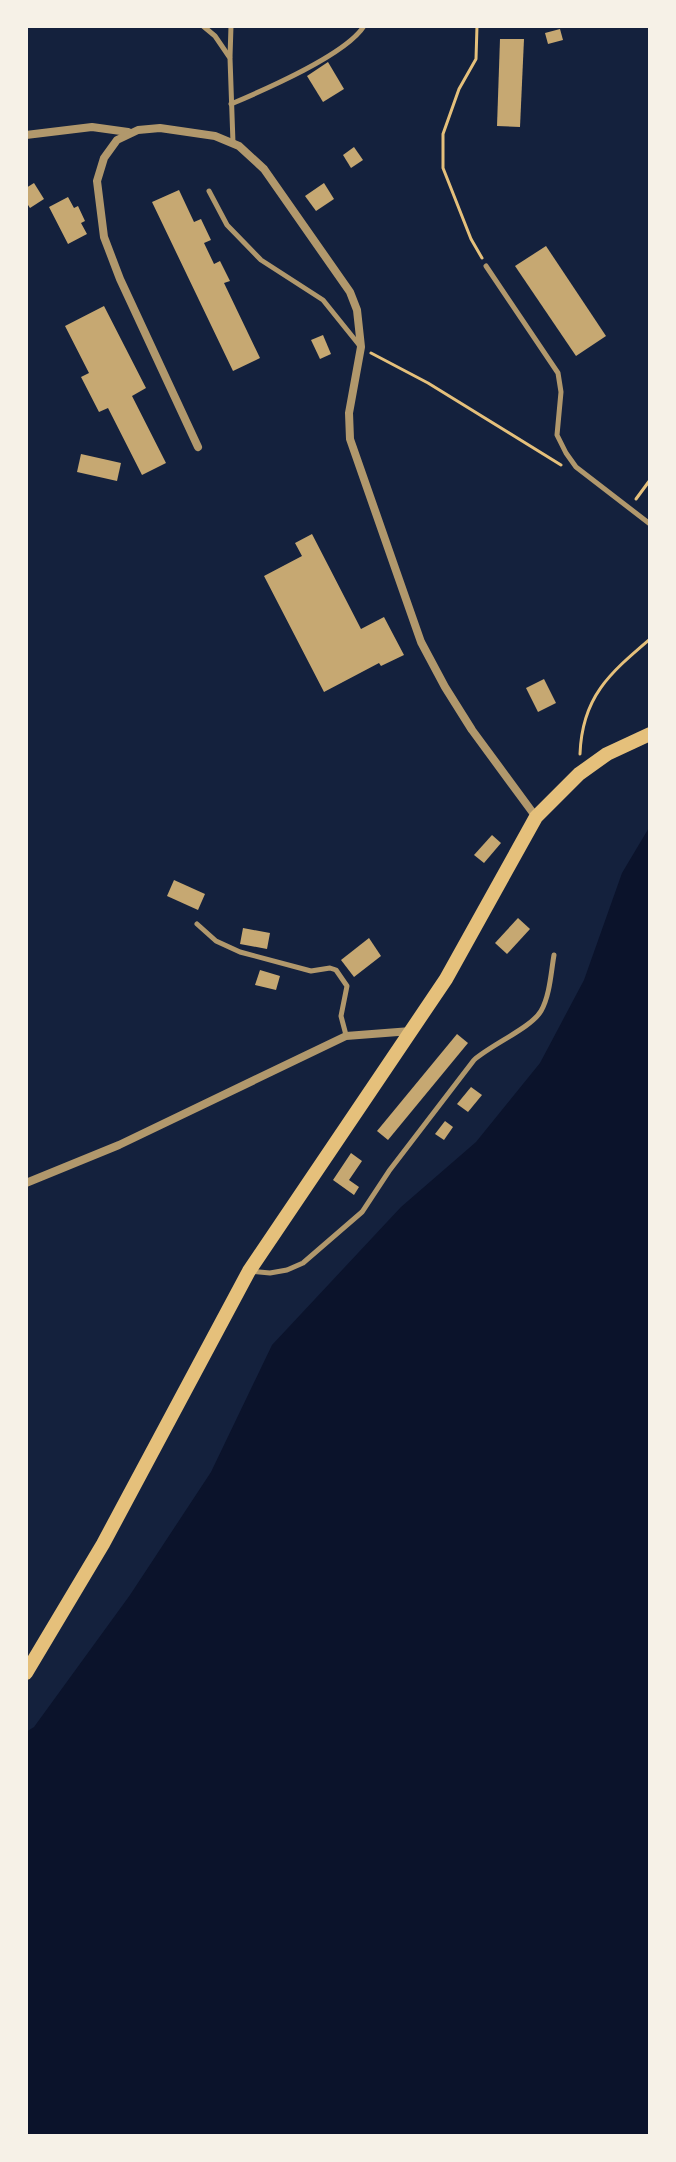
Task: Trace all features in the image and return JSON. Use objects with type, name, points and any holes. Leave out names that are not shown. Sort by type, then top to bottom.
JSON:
[{"type":"main road","points":[[26,1673],[103,1544],[249,1271],[476,929],[536,817],[579,774],[607,754],[650,734]]},
{"type":"street","points":[[26,135],[92,127],[129,132],[160,128],[182,130],[233,143],[264,169],[350,292],[357,310],[361,347],[349,413],[350,439],[421,642],[472,730],[536,817]]},
{"type":"street","points":[[129,132],[109,148],[97,181],[104,237],[120,279],[198,447]]},
{"type":"street","points":[[26,1183],[119,1145],[346,1036],[411,1031]]},
{"type":"lane","points":[[203,26],[215,36],[230,58]]},
{"type":"lane","points":[[231,26],[233,143]]},
{"type":"lane","points":[[231,104],[334,53],[364,26]]},
{"type":"lane","points":[[209,191],[227,225],[261,260],[323,300],[361,347]]},
{"type":"lane","points":[[486,266],[558,373],[561,392],[557,435],[576,467],[650,524]]},
{"type":"lane","points":[[197,924],[216,941],[240,952],[272,959],[286,967],[311,971],[336,970],[347,986],[341,1016],[346,1036]]},
{"type":"lane","points":[[249,1271],[270,1273],[303,1263],[362,1212],[389,1171],[474,1060],[487,1048],[531,1023],[540,1013],[554,955]]},
{"type":"path","points":[[477,26],[476,59],[459,89],[443,134],[443,168],[471,239],[486,266]]},
{"type":"path","points":[[361,347],[428,383],[559,464],[576,467]]},
{"type":"path","points":[[630,509],[650,480]]},
{"type":"path","points":[[579,774],[581,731],[590,702],[604,682],[650,639]]},
{"type":"water","points":[[650,826],[650,2136],[26,2136],[26,1732],[34,1727],[130,1595],[211,1472],[272,1345],[401,1207],[476,1142],[540,1063],[584,980],[622,873]]},
{"type":"building","points":[[560,29],[563,40],[548,44],[545,33]]},
{"type":"building","points":[[500,39],[524,39],[520,127],[497,126]]},
{"type":"building","points":[[328,62],[344,89],[323,102],[307,76]]},
{"type":"building","points":[[354,147],[363,160],[351,168],[343,155]]},
{"type":"building","points":[[34,183],[44,199],[30,208],[26,202],[26,188]]},
{"type":"building","points":[[324,183],[334,199],[316,211],[305,196]]},
{"type":"building","points":[[179,190],[194,222],[201,219],[211,240],[204,243],[214,264],[220,261],[230,281],[224,283],[260,358],[233,371],[152,202]]},
{"type":"building","points":[[68,197],[74,208],[78,206],[87,234],[68,244],[49,207]]},
{"type":"building","points":[[546,246],[606,336],[576,356],[515,266]]},
{"type":"building","points":[[104,306],[146,388],[132,396],[166,463],[142,475],[108,408],[99,412],[81,377],[89,373],[65,326]]},
{"type":"building","points":[[323,335],[331,354],[320,359],[311,340]]},
{"type":"building","points":[[81,454],[121,463],[117,481],[77,472]]},
{"type":"building","points":[[312,534],[361,629],[384,617],[404,655],[381,666],[379,663],[324,692],[264,576],[302,556],[295,543]]},
{"type":"building","points":[[544,679],[556,703],[538,712],[526,688]]},
{"type":"building","points":[[492,835],[501,843],[484,863],[474,855]]},
{"type":"building","points":[[174,880],[205,894],[198,910],[167,896]]},
{"type":"building","points":[[518,918],[530,929],[507,954],[495,943]]},
{"type":"building","points":[[243,928],[270,933],[267,949],[240,944]]},
{"type":"building","points":[[369,938],[381,956],[354,977],[341,960]]},
{"type":"building","points":[[260,970],[280,976],[276,990],[255,985]]},
{"type":"building","points":[[457,1034],[468,1043],[388,1140],[377,1131]]},
{"type":"building","points":[[471,1087],[482,1095],[468,1112],[457,1104]]},
{"type":"building","points":[[445,1121],[453,1127],[444,1140],[435,1134]]},
{"type":"building","points":[[351,1153],[362,1161],[349,1180],[359,1187],[354,1195],[333,1180]]}]
